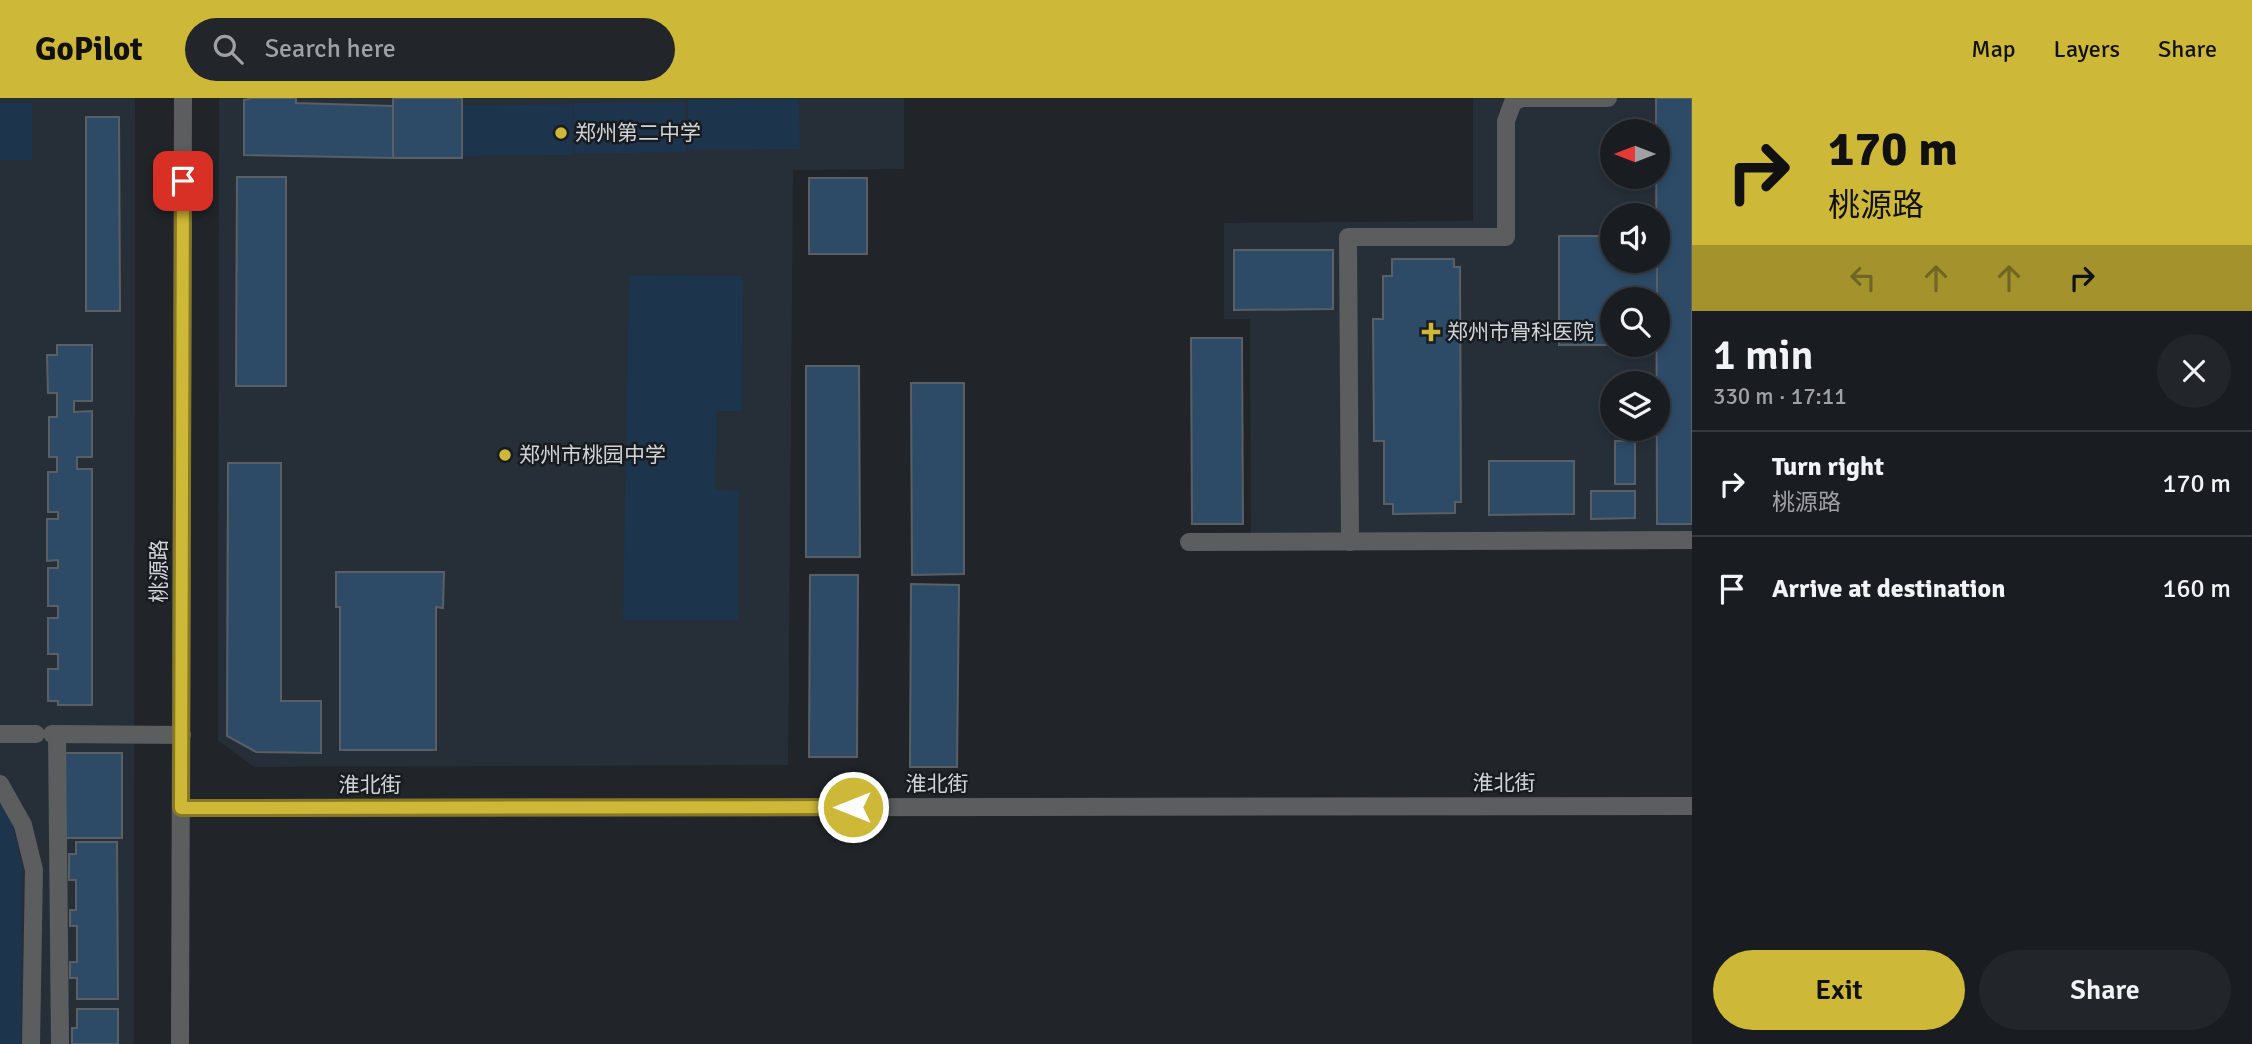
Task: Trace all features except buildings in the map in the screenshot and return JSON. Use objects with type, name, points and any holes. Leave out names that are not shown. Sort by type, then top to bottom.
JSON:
[{"type":"street","name":"桃源路","points":[[180,1044],[183,98]]},
{"type":"street","points":[[1350,542],[1349,237],[1506,237],[1506,121],[1514,102],[1522,98],[1608,98]]},
{"type":"street","points":[[1189,542],[1692,540]]},
{"type":"street","points":[[0,734],[181,735]]},
{"type":"street","points":[[48,734],[60,1044]]},
{"type":"street","points":[[0,784],[23,825],[34,870],[31,1044]]},
{"type":"street","name":"淮北街","points":[[181,808],[1692,806]]},
{"type":"shaded area","points":[[0,98],[135,98],[134,1044],[0,1044]]},
{"type":"shaded area","name":"郑州市桃园中学","points":[[219,98],[904,98],[904,169],[793,170],[788,765],[254,767],[218,740]]},
{"type":"shaded area","name":"郑州市骨科医院","points":[[1473,98],[1692,98],[1692,549],[1251,550],[1250,319],[1224,319],[1224,223],[1473,221]]},
{"type":"shaded area","points":[[799,99],[800,149],[688,150],[688,100]]},
{"type":"shaded area","points":[[685,102],[686,152],[574,154],[573,103]]},
{"type":"shaded area","points":[[0,103],[32,103],[32,160],[0,160]]},
{"type":"shaded area","points":[[572,104],[573,155],[461,156],[460,106]]},
{"type":"shaded area","points":[[629,275],[743,276],[742,411],[717,411],[715,490],[738,491],[738,620],[623,620]]},
{"type":"shaded area","points":[[0,800],[9,811],[22,866],[21,1044],[0,1044]]},
{"type":"place","name":"郑州第二中学","points":[[561,133]]},
{"type":"place","name":"郑州市骨科医院","points":[[1431,332]]},
{"type":"place","name":"郑州市桃园中学","points":[[505,455]]},
{"type":"route","points":[[183,181],[181,808],[853,807]]}]
